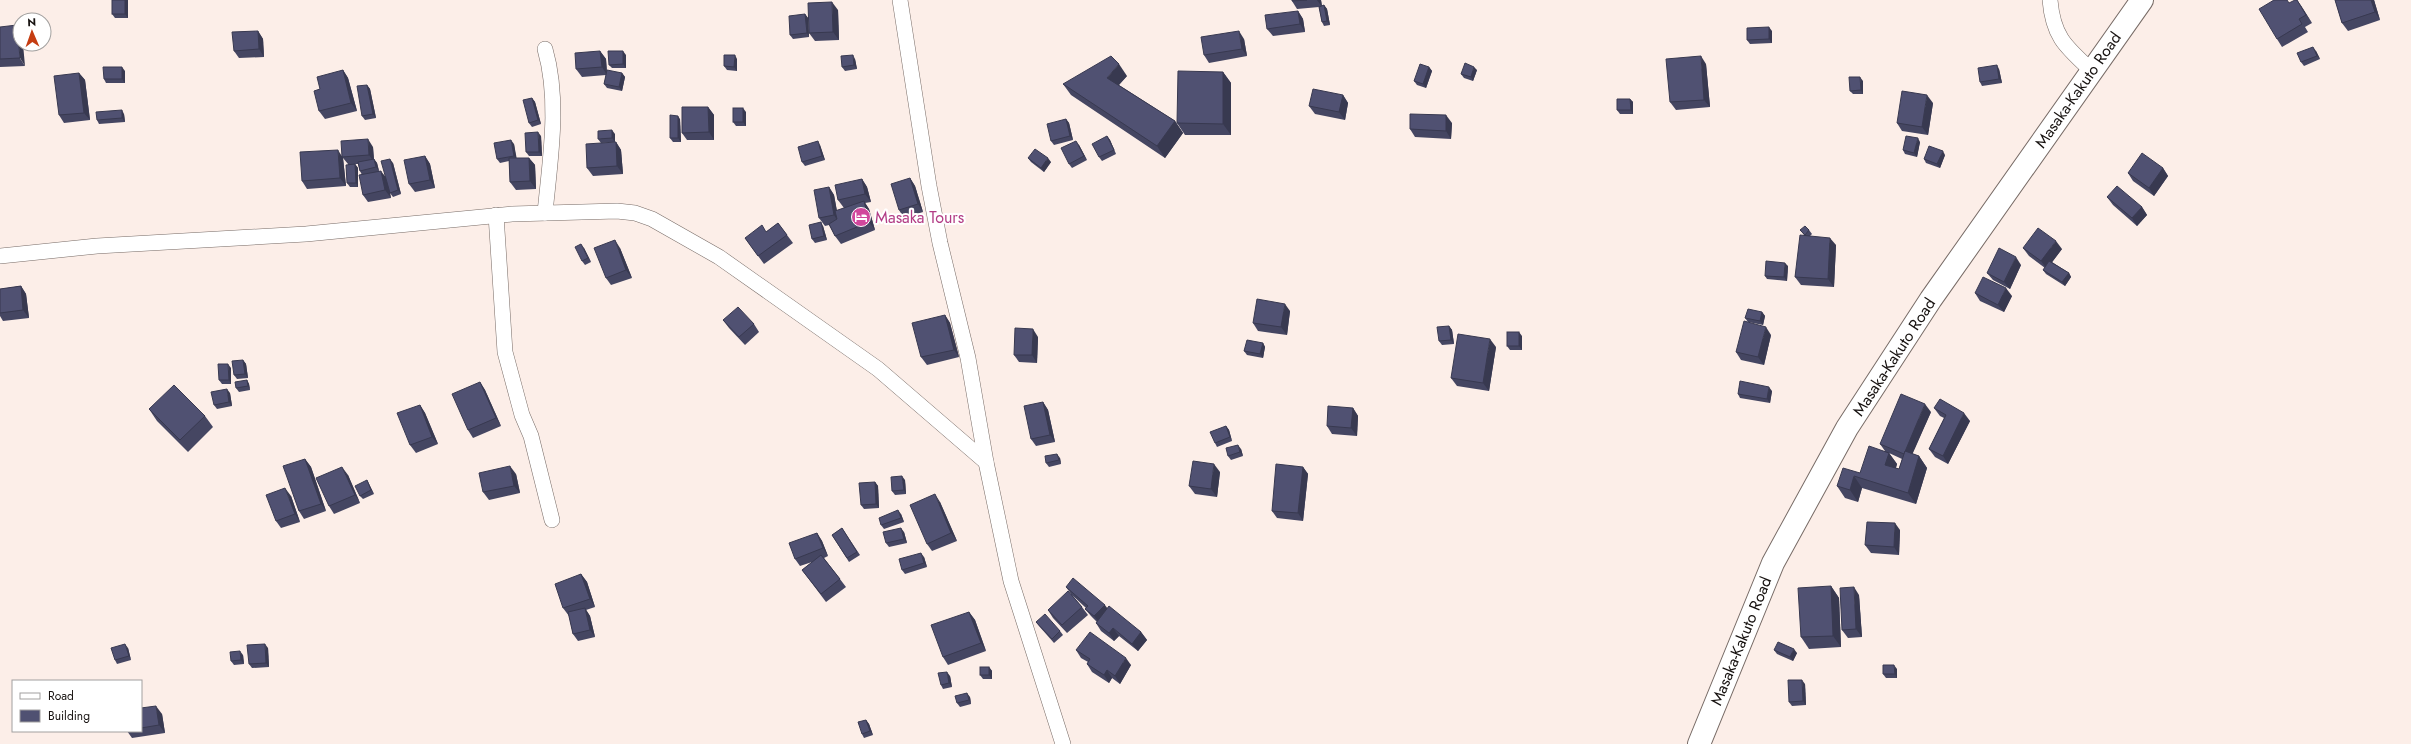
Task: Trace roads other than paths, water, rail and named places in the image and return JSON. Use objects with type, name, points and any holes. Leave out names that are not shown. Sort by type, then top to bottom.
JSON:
[{"type":"highway","name":"Masaka-Kakuto Road","points":[[1699,744],[1773,563],[1847,428],[1932,299],[2142,0]]},
{"type":"street","points":[[900,0],[930,193],[940,243],[968,358],[986,462],[1011,581],[1063,744]]},
{"type":"street","points":[[2050,0],[2054,30],[2069,50],[2092,71]]},
{"type":"street","points":[[545,49],[550,64],[552,102],[551,151],[545,213]]},
{"type":"street","points":[[0,256],[97,246],[306,234],[496,215],[616,211],[634,212],[652,219],[719,257],[878,369],[986,462]]},
{"type":"street","points":[[496,215],[505,352],[522,415],[531,436],[552,520]]},
{"type":"place","name":"Masaka Tours","points":[[861,217]]}]
